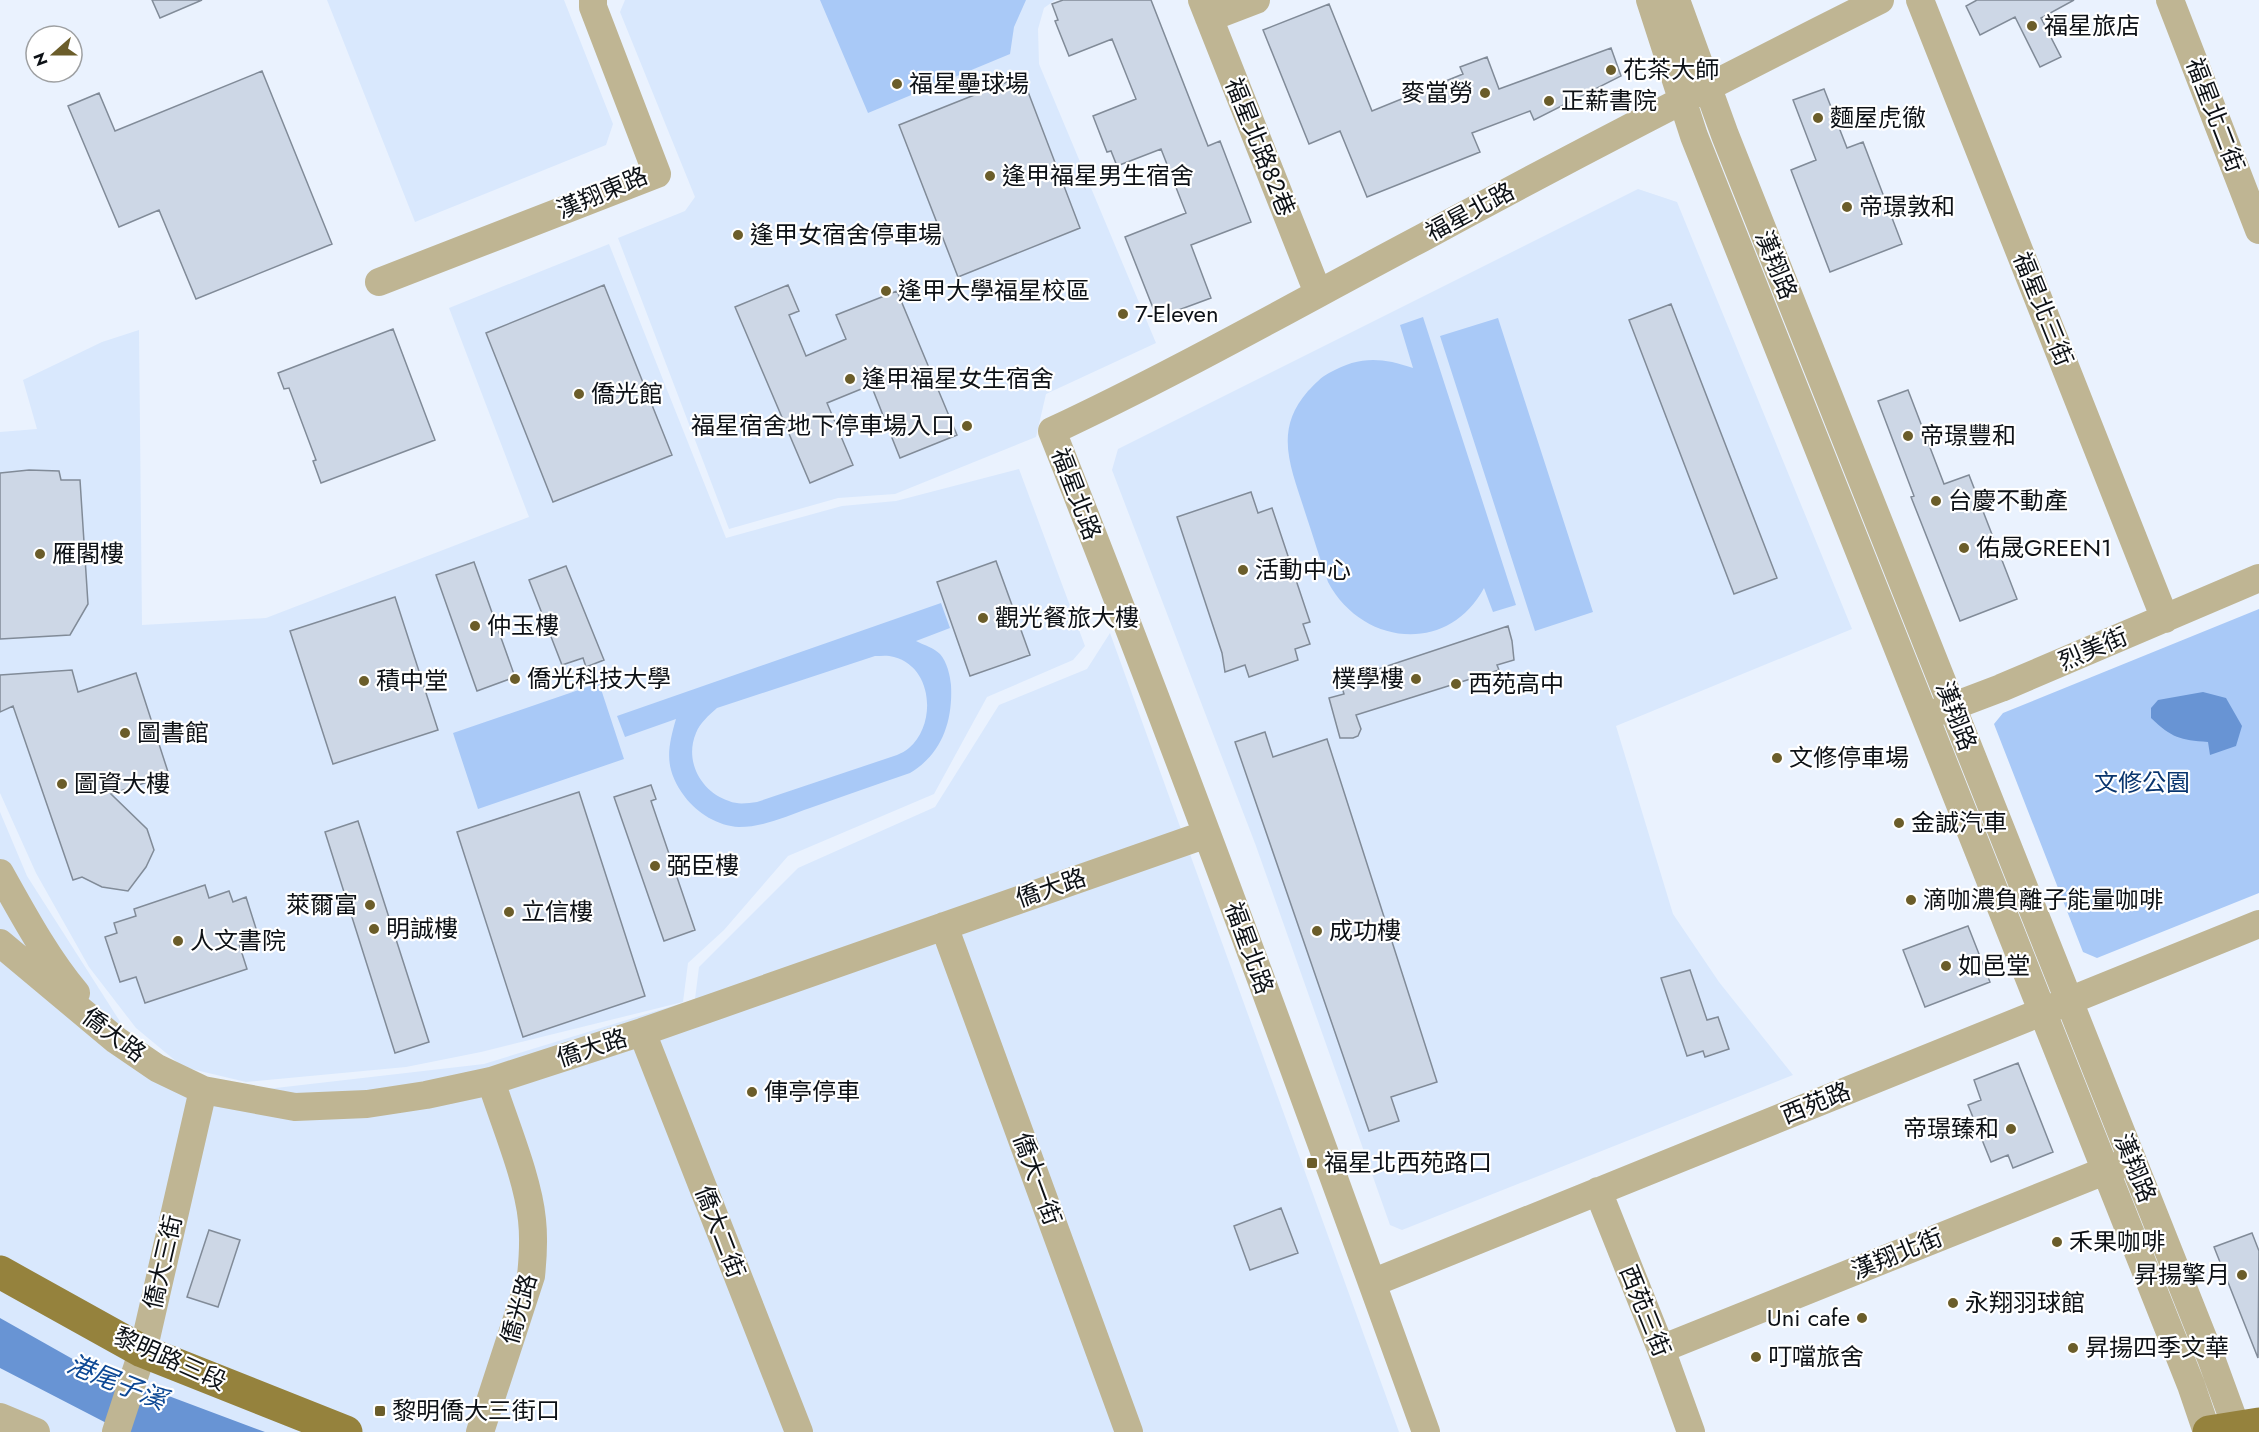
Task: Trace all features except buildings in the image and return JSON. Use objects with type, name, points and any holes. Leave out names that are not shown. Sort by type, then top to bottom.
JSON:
[{"type":"main road","name":"黎明路三段","points":[[0,1272],[142,1351],[346,1432]]},
{"type":"street","name":"漢翔東路","points":[[379,282],[657,174],[593,7],[593,0]]},
{"type":"street","points":[[1206,9],[1256,0]]},
{"type":"street","name":"漢翔路","points":[[1650,0],[1694,136],[2191,1385],[2230,1430]]},
{"type":"street","name":"漢翔路","points":[[1676,0],[1729,146],[2132,1160],[2230,1430]]},
{"type":"street","name":"福星北路","points":[[1426,1432],[1207,834],[1052,431],[1097,410],[1682,101],[1880,0]]},
{"type":"street","name":"福星北三街","points":[[1920,0],[2165,619]]},
{"type":"street","name":"福星北二街","points":[[2170,0],[2259,230]]},
{"type":"street","name":"福星北路82巷","points":[[1206,9],[1318,293]]},
{"type":"street","name":"烈美街","points":[[1925,716],[1952,707],[2259,579]]},
{"type":"street","name":"僑大路","points":[[0,943],[116,1040],[157,1068],[203,1090],[295,1107],[367,1104],[426,1095],[491,1081],[642,1032],[1207,834]]},
{"type":"street","points":[[0,873],[65,980],[116,1040]]},
{"type":"street","name":"西苑路","points":[[1372,1283],[2259,924]]},
{"type":"street","name":"僑大一街","points":[[944,926],[1129,1432]]},
{"type":"street","name":"僑大二街","points":[[642,1032],[799,1432]]},
{"type":"street","name":"僑光路","points":[[480,1432],[531,1276],[533,1248],[532,1217],[523,1179],[491,1081]]},
{"type":"street","name":"僑大三街","points":[[116,1432],[142,1351],[203,1090]]},
{"type":"street","name":"漢翔北街","points":[[1661,1349],[2132,1160]]},
{"type":"street","name":"西苑三街","points":[[1598,1191],[1692,1432]]},
{"type":"street","points":[[0,1417],[36,1432]]},
{"type":"shaded area","points":[[327,0],[564,0],[613,124],[606,145],[415,222]]},
{"type":"shaded area","name":"逢甲大學福星校區","points":[[625,0],[1055,0],[1044,8],[1038,29],[1039,64],[1156,343],[1046,394],[1036,437],[895,494],[838,498],[729,529],[618,238],[685,211],[695,197],[620,12]]},
{"type":"shaded area","name":"西苑高中","points":[[1638,189],[1677,202],[1852,629],[1616,726],[1673,914],[1719,982],[1793,1075],[1402,1230],[1390,1225],[1256,846],[1112,470],[1118,449]]},
{"type":"shaded area","name":"僑光科技大學","points":[[609,244],[726,538],[842,506],[896,501],[1019,469],[1085,646],[1073,660],[987,697],[934,794],[788,856],[724,930],[688,963],[683,1002],[481,1052],[406,1067],[246,1082],[183,1067],[136,1028],[89,967],[36,873],[0,793],[0,432],[37,429],[23,380],[102,342],[139,330],[142,625],[266,618],[529,517],[449,308]]},
{"type":"shaded area","points":[[1110,633],[1399,1432],[0,1432],[0,812],[27,876],[128,1034],[175,1077],[240,1092],[484,1064],[695,999],[699,967],[798,868],[935,807],[999,705],[1087,669]]},
{"type":"green space","name":"福星壘球場","points":[[820,0],[1026,0],[1014,27],[1010,54],[868,113]]},
{"type":"green space","points":[[1423,317],[1516,605],[1493,612],[1484,588],[1468,610],[1449,624],[1428,632],[1405,634],[1383,630],[1362,619],[1343,603],[1328,582],[1295,480],[1288,450],[1288,435],[1297,406],[1308,391],[1340,367],[1360,361],[1380,360],[1413,368],[1400,325]]},
{"type":"green space","points":[[1498,318],[1593,612],[1535,631],[1440,336]]},
{"type":"green space","points":[[941,603],[950,628],[916,641],[940,654],[951,681],[947,724],[938,746],[930,756],[910,773],[766,823],[748,827],[723,824],[709,818],[690,803],[673,777],[669,759],[676,719],[625,737],[617,716]],"holes":[[[875,656],[892,656],[907,663],[917,672],[923,684],[927,697],[924,725],[918,738],[909,748],[897,755],[757,802],[732,802],[719,797],[703,783],[694,764],[693,744],[700,726],[717,708]]]},
{"type":"green space","name":"文修公園","points":[[2259,609],[2259,893],[2097,958],[2083,952],[1994,724],[2003,713]]},
{"type":"green space","points":[[599,683],[624,759],[478,809],[453,733]]},
{"type":"water","points":[[2203,692],[2226,698],[2242,726],[2236,746],[2210,755],[2208,742],[2177,737],[2151,718],[2151,708],[2158,700]]},
{"type":"water","name":"港尾子溪","points":[[0,1318],[78,1362],[265,1432],[125,1432],[118,1429],[0,1368]]},
{"type":"place","name":"福星旅店","points":[[2032,26]]},
{"type":"place","name":"花茶大師","points":[[1611,70]]},
{"type":"place","name":"福星壘球場","points":[[897,84]]},
{"type":"place","name":"麥當勞","points":[[1485,93]]},
{"type":"place","name":"正薪書院","points":[[1549,101]]},
{"type":"place","name":"麵屋虎徹","points":[[1818,118]]},
{"type":"place","name":"逢甲福星男生宿舍","points":[[990,176]]},
{"type":"place","name":"帝璟敦和","points":[[1847,207]]},
{"type":"place","name":"逢甲女宿舍停車場","points":[[738,235]]},
{"type":"place","name":"逢甲大學福星校區","points":[[886,291]]},
{"type":"place","name":"7-Eleven","points":[[1123,314]]},
{"type":"place","name":"逢甲福星女生宿舍","points":[[850,379]]},
{"type":"place","name":"僑光館","points":[[579,394]]},
{"type":"place","name":"福星宿舍地下停車場入口","points":[[967,426]]},
{"type":"place","name":"帝璟豐和","points":[[1908,436]]},
{"type":"place","name":"台慶不動產","points":[[1936,501]]},
{"type":"place","name":"佑晟GREEN1","points":[[1964,548]]},
{"type":"place","name":"雁閣樓","points":[[40,554]]},
{"type":"place","name":"活動中心","points":[[1243,570]]},
{"type":"place","name":"觀光餐旅大樓","points":[[983,618]]},
{"type":"place","name":"仲玉樓","points":[[475,626]]},
{"type":"place","name":"僑光科技大學","points":[[515,679]]},
{"type":"place","name":"樸學樓","points":[[1416,679]]},
{"type":"place","name":"積中堂","points":[[364,681]]},
{"type":"place","name":"西苑高中","points":[[1456,684]]},
{"type":"place","name":"圖書館","points":[[125,733]]},
{"type":"place","name":"文修停車場","points":[[1777,758]]},
{"type":"place","name":"圖資大樓","points":[[62,784]]},
{"type":"place","name":"金誠汽車","points":[[1899,823]]},
{"type":"place","name":"弼臣樓","points":[[655,866]]},
{"type":"place","name":"滴咖濃負離子能量咖啡","points":[[1911,900]]},
{"type":"place","name":"萊爾富","points":[[370,905]]},
{"type":"place","name":"立信樓","points":[[509,912]]},
{"type":"place","name":"明誠樓","points":[[374,929]]},
{"type":"place","name":"成功樓","points":[[1317,931]]},
{"type":"place","name":"人文書院","points":[[178,941]]},
{"type":"place","name":"如邑堂","points":[[1946,966]]},
{"type":"place","name":"俥亭停車","points":[[752,1092]]},
{"type":"place","name":"帝璟臻和","points":[[2011,1129]]},
{"type":"place","name":"福星北西苑路口","points":[[1312,1163]]},
{"type":"place","name":"禾果咖啡","points":[[2057,1242]]},
{"type":"place","name":"昇揚擎月","points":[[2242,1275]]},
{"type":"place","name":"永翔羽球館","points":[[1953,1303]]},
{"type":"place","name":"Uni cafe","points":[[1862,1318]]},
{"type":"place","name":"昇揚四季文華","points":[[2073,1348]]},
{"type":"place","name":"叮噹旅舍","points":[[1756,1357]]},
{"type":"place","name":"黎明僑大三街口","points":[[380,1411]]}]
